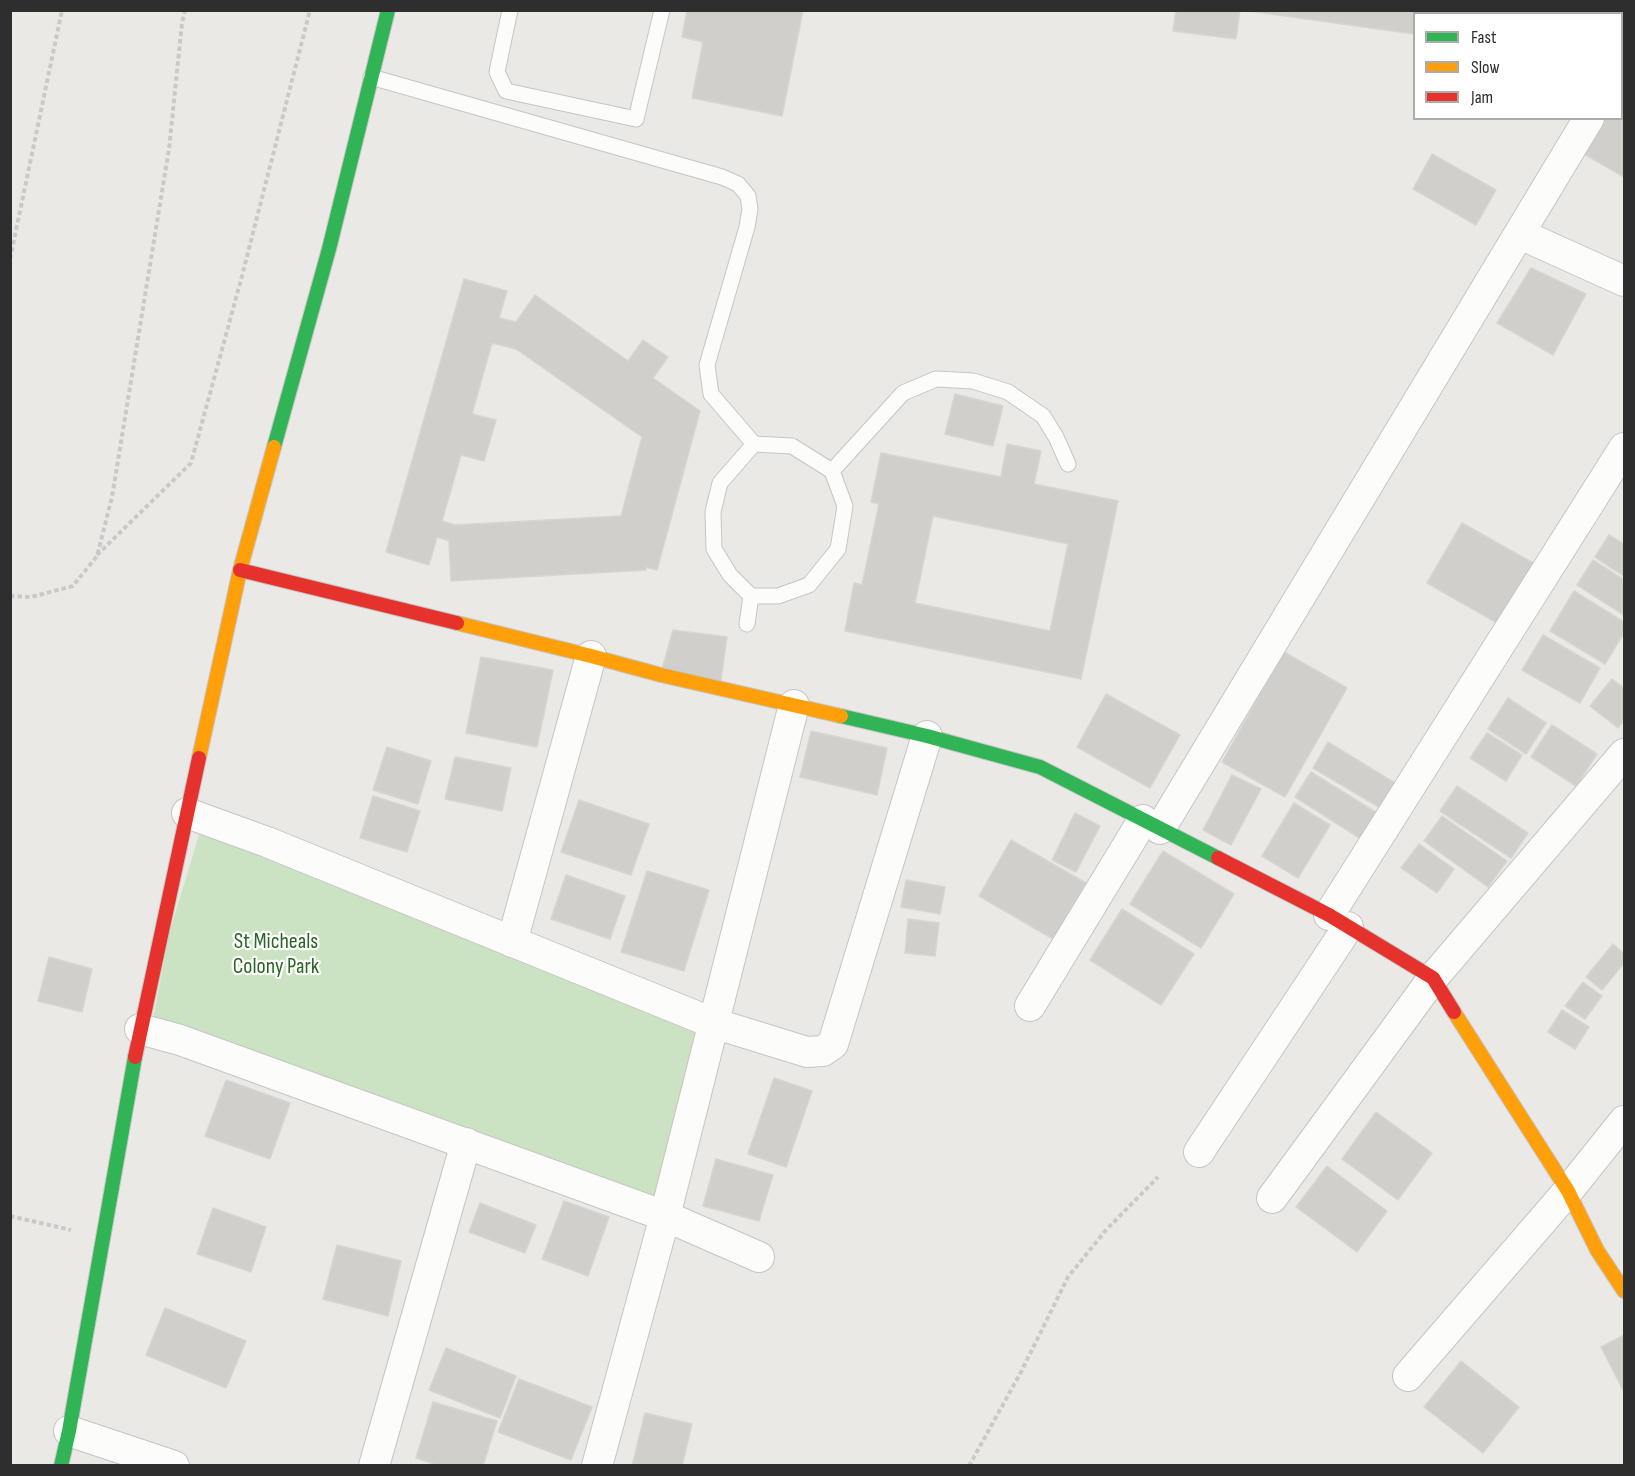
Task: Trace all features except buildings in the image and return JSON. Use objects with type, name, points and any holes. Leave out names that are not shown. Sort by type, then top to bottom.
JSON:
[{"type":"street","points":[[61,1466],[140,1029],[240,570],[329,249],[388,10]]},
{"type":"street","points":[[1030,1006],[1152,825],[1520,234],[1588,120]]},
{"type":"street","points":[[1520,234],[1624,281]]},
{"type":"street","points":[[1199,1152],[1624,447]]},
{"type":"street","points":[[240,570],[661,675],[927,736],[1040,767],[1338,921],[1434,978],[1568,1191],[1597,1250],[1624,1291]]},
{"type":"street","points":[[512,942],[591,656]]},
{"type":"street","points":[[597,1466],[665,1216],[794,705]]},
{"type":"street","points":[[187,813],[267,842],[713,1023],[807,1052],[823,1051],[833,1044],[927,736]]},
{"type":"street","points":[[1272,1198],[1434,978],[1624,754]]},
{"type":"street","points":[[140,1029],[180,1040],[665,1216],[759,1257]]},
{"type":"street","points":[[1408,1376],[1568,1191],[1624,1121]]},
{"type":"street","points":[[374,1466],[466,1143]]},
{"type":"street","points":[[69,1431],[174,1466]]},
{"type":"lane","points":[[510,10],[497,72],[506,91],[636,119],[662,10]]},
{"type":"lane","points":[[371,77],[738,184],[748,196],[750,209],[747,227],[707,366],[711,394],[754,444],[792,446],[832,471],[845,506],[838,549],[809,585],[778,596],[751,596],[730,574],[714,549],[713,512],[720,483],[754,444]]},
{"type":"lane","points":[[832,471],[903,393],[936,380],[973,381],[1008,392],[1043,416],[1056,437],[1068,464]]},
{"type":"lane","points":[[747,624],[751,596]]},
{"type":"path","points":[[10,259],[62,10]]},
{"type":"path","points":[[97,556],[112,497],[169,149],[185,10]]},
{"type":"path","points":[[10,596],[31,597],[73,586],[97,556],[191,463],[242,276],[310,10]]},
{"type":"path","points":[[969,1466],[1021,1372],[1068,1277],[1106,1230],[1158,1177]]},
{"type":"path","points":[[10,1216],[103,1238]]},
{"type":"green space","name":"St Micheals Colony Park","points":[[206,812],[725,1022],[677,1215],[152,1025],[169,934]]},
{"type":"traffic: fast","points":[[274,447],[329,249],[388,10]]},
{"type":"traffic: fast","points":[[841,716],[927,736],[1040,767],[1218,858]]},
{"type":"traffic: fast","points":[[61,1466],[135,1057]]},
{"type":"traffic: slow","points":[[199,758],[240,570],[274,447]]},
{"type":"traffic: slow","points":[[457,623],[661,675],[841,716]]},
{"type":"traffic: slow","points":[[1454,1012],[1568,1191],[1597,1250],[1624,1291]]},
{"type":"traffic: jam","points":[[240,570],[457,623]]},
{"type":"traffic: jam","points":[[135,1057],[199,758]]},
{"type":"traffic: jam","points":[[1218,858],[1329,915],[1433,978],[1454,1012]]}]
